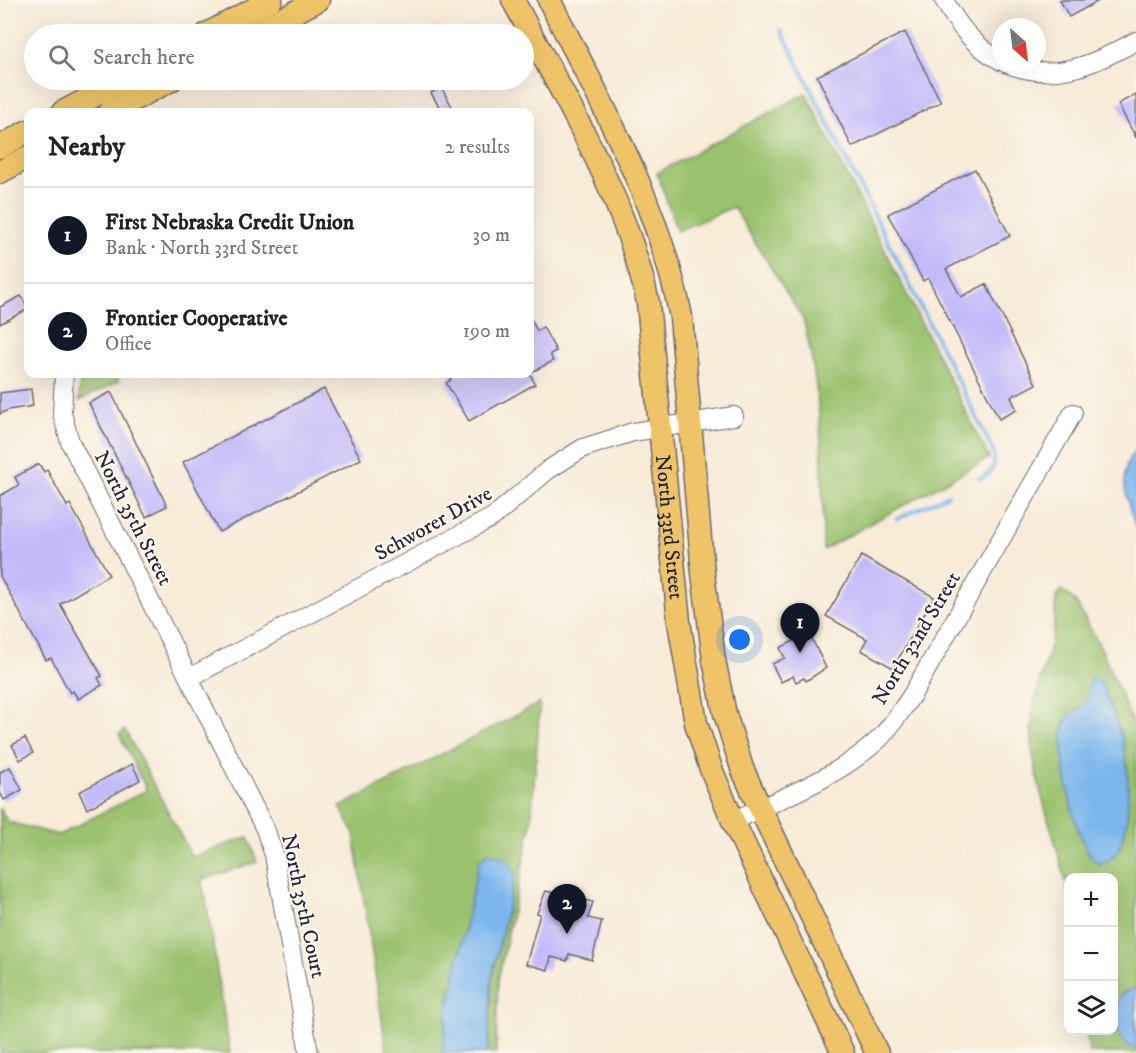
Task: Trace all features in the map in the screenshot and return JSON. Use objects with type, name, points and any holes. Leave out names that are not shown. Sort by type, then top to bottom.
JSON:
[{"type":"main road","points":[[226,24],[271,0]]},
{"type":"main road","points":[[273,24],[318,0]]},
{"type":"main road","name":"North 33rd Street","points":[[513,0],[526,24]]},
{"type":"main road","name":"North 33rd Street","points":[[549,0],[630,164],[658,227],[675,285],[681,317],[703,573],[715,670],[733,741],[760,808],[877,1053]]},
{"type":"main road","name":"North 33rd Street","points":[[534,40],[615,198],[637,255],[650,313],[677,611],[689,694],[703,744],[733,821],[843,1053]]},
{"type":"main road","points":[[71,108],[105,90]]},
{"type":"main road","points":[[118,108],[152,90]]},
{"type":"main road","points":[[577,122],[599,150],[630,164]]},
{"type":"main road","points":[[0,147],[24,133]]},
{"type":"main road","points":[[0,172],[24,159]]},
{"type":"street","points":[[944,0],[969,38],[992,56]]},
{"type":"street","points":[[1046,72],[1064,72],[1094,64],[1136,41]]},
{"type":"street","name":"North 35th Street","points":[[64,378],[62,413],[70,442],[189,678]]},
{"type":"street","name":"North 32nd Street","points":[[733,821],[841,768],[872,745],[895,720],[912,695],[1073,413]]},
{"type":"street","name":"Schworer Drive","points":[[189,678],[493,517],[548,470],[583,448],[605,440],[659,427],[734,416]]},
{"type":"street","name":"North 35th Court","points":[[189,678],[265,829],[274,855],[309,1053]]},
{"type":"green space","points":[[806,93],[989,458],[823,550],[822,463],[818,405],[810,347],[803,319],[733,207],[677,231],[657,173]]},
{"type":"green space","points":[[80,378],[117,378],[119,381],[79,401]]},
{"type":"green space","points":[[1062,590],[1075,601],[1101,648],[1136,731],[1136,1053],[1089,1053],[1087,1035],[1118,1035],[1118,873],[1064,873],[1064,876],[1034,761],[1033,708],[1052,638],[1056,597]]},
{"type":"green space","points":[[540,703],[531,825],[498,980],[496,1053],[387,1053],[354,833],[340,807]]},
{"type":"green space","points":[[125,730],[192,857],[248,837],[257,862],[201,880],[230,1053],[0,1053],[0,808],[8,822],[59,835],[147,790],[119,734]]},
{"type":"water","points":[[1136,449],[1136,529],[1124,477],[1129,458]]},
{"type":"water","points":[[1092,678],[1101,681],[1121,735],[1128,792],[1125,831],[1119,847],[1111,859],[1099,864],[1090,855],[1075,821],[1063,755],[1065,723],[1084,703]]},
{"type":"water","points":[[488,853],[506,860],[515,876],[492,977],[488,1053],[442,1053],[447,1012],[479,861]]},
{"type":"water","points":[[1136,988],[1136,1050],[1128,1046],[1118,1033],[1118,1005],[1122,993]]},
{"type":"building","points":[[1060,0],[1100,0],[1069,17]]},
{"type":"building","points":[[905,32],[941,102],[852,147],[817,76]]},
{"type":"building","points":[[443,90],[453,108],[440,108],[431,93]]},
{"type":"building","points":[[1136,94],[1136,138],[1118,104]]},
{"type":"building","points":[[975,169],[1010,236],[946,269],[961,297],[986,284],[1036,384],[1011,397],[1017,410],[999,419],[928,278],[923,281],[888,214]]},
{"type":"building","points":[[21,296],[24,302],[24,311],[0,324],[0,307]]},
{"type":"building","points":[[534,325],[537,331],[543,327],[556,351],[550,354],[553,361],[534,371]]},
{"type":"building","points":[[450,378],[532,378],[535,384],[469,421],[446,383],[451,380]]},
{"type":"building","points":[[31,389],[33,406],[8,410],[0,414],[0,393]]},
{"type":"building","points":[[324,389],[361,459],[219,532],[183,462]]},
{"type":"building","points":[[111,392],[167,506],[146,517],[89,403]]},
{"type":"building","points":[[39,464],[44,472],[47,470],[67,506],[70,504],[109,575],[60,604],[102,676],[98,678],[102,685],[78,699],[73,691],[70,693],[51,658],[46,660],[0,576],[0,496],[19,485],[15,477]]},
{"type":"building","points":[[861,556],[934,597],[893,668],[861,650],[867,639],[826,616]]},
{"type":"building","points":[[809,633],[826,668],[806,681],[804,678],[796,682],[793,676],[781,682],[772,664],[785,658],[780,648]]},
{"type":"building","points":[[25,738],[33,753],[20,760],[12,745]]},
{"type":"building","points":[[132,764],[140,780],[87,809],[79,792]]},
{"type":"building","points":[[10,767],[22,790],[4,800],[0,792],[0,772]]},
{"type":"building","points":[[546,891],[593,902],[588,918],[602,921],[592,960],[569,954],[567,961],[551,957],[548,970],[526,964],[540,914],[537,913]]},
{"type":"waterway","points":[[781,30],[992,448],[993,467],[980,479]]},
{"type":"waterway","points":[[897,519],[948,495]]},
{"type":"place","name":"First Nebraska Credit Union","points":[[800,653]]},
{"type":"place","name":"Frontier Cooperative","points":[[567,934]]}]
